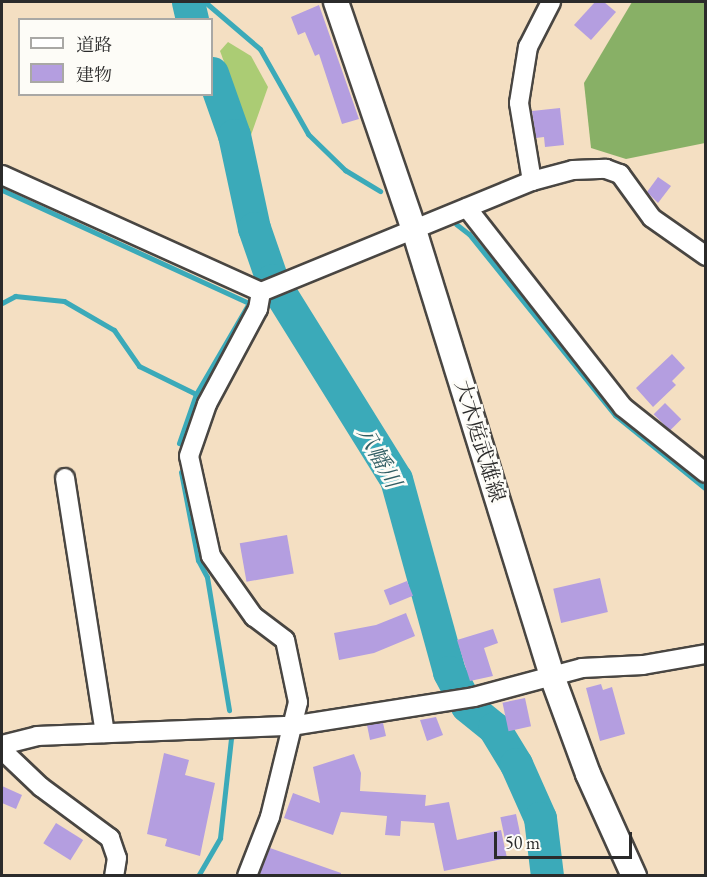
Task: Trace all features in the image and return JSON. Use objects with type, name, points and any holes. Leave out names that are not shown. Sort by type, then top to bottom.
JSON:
[{"type":"main road","name":"大木庭武雄線","points":[[336,2],[414,230],[552,676],[588,774],[634,876]]},
{"type":"street","points":[[532,181],[519,103],[528,47],[551,2]]},
{"type":"street","points":[[2,176],[261,292],[532,181],[573,170],[606,169],[620,174],[652,218],[705,256]]},
{"type":"street","points":[[467,208],[623,407],[705,473]]},
{"type":"street","points":[[247,876],[270,817],[298,702],[285,640],[254,617],[211,556],[189,456],[207,404],[258,309],[261,292]]},
{"type":"street","points":[[65,477],[105,733]]},
{"type":"street","points":[[2,745],[37,736],[291,726],[474,697],[582,668],[644,665],[705,654]]},
{"type":"street","points":[[2,750],[41,787],[110,838],[117,858],[114,876]]},
{"type":"green space","points":[[632,2],[705,2],[705,143],[626,159],[591,148],[584,83]]},
{"type":"green space","points":[[228,42],[251,56],[268,87],[251,135],[220,51]]},
{"type":"building","points":[[595,2],[604,2],[616,12],[591,40],[574,25]]},
{"type":"building","points":[[319,5],[359,119],[342,124],[319,54],[315,56],[305,32],[298,35],[291,17]]},
{"type":"building","points":[[560,108],[564,145],[545,147],[544,137],[536,138],[532,111]]},
{"type":"building","points":[[658,177],[671,186],[658,203],[647,192]]},
{"type":"building","points":[[672,354],[685,368],[672,381],[676,385],[653,407],[636,388]]},
{"type":"building","points":[[665,403],[681,419],[670,431],[654,414]]},
{"type":"building","points":[[287,535],[294,573],[247,582],[240,543]]},
{"type":"building","points":[[600,578],[608,612],[561,623],[553,589]]},
{"type":"building","points":[[407,581],[413,596],[390,605],[384,590]]},
{"type":"building","points":[[406,613],[415,636],[374,653],[339,660],[334,633],[376,625]]},
{"type":"building","points":[[493,629],[498,643],[484,648],[493,676],[470,681],[457,640]]},
{"type":"building","points":[[601,684],[603,690],[612,687],[625,734],[600,741],[586,688]]},
{"type":"building","points":[[525,698],[531,726],[509,731],[503,703]]},
{"type":"building","points":[[436,717],[443,735],[427,741],[420,720]]},
{"type":"building","points":[[383,723],[386,736],[370,740],[367,725]]},
{"type":"building","points":[[164,753],[189,760],[185,775],[215,783],[200,856],[165,846],[167,839],[147,834]]},
{"type":"building","points":[[354,754],[361,773],[360,791],[426,795],[425,806],[449,802],[457,840],[501,830],[507,858],[444,871],[434,823],[401,821],[400,836],[385,835],[387,816],[341,812],[333,835],[284,818],[293,793],[320,803],[313,767]]},
{"type":"building","points":[[2,786],[22,795],[16,809],[2,803]]},
{"type":"building","points":[[516,814],[521,837],[505,841],[500,817]]},
{"type":"building","points":[[56,823],[83,840],[70,860],[43,843]]},
{"type":"building","points":[[270,848],[341,873],[341,876],[259,876]]},
{"type":"waterway","name":"八幡川","points":[[188,2],[192,18]]},
{"type":"waterway","points":[[205,2],[260,49],[308,134],[345,170],[380,191]]},
{"type":"waterway","name":"八幡川","points":[[213,76],[234,135],[254,228],[272,280],[396,479],[449,672],[467,706],[494,728],[516,764],[540,818],[547,876]]},
{"type":"waterway","points":[[2,190],[249,303],[196,394],[179,443]]},
{"type":"waterway","points":[[456,224],[469,234],[615,415],[706,489]]},
{"type":"waterway","points":[[2,303],[15,296],[64,301],[114,330],[139,366],[196,394]]},
{"type":"waterway","points":[[181,472],[198,560],[207,577],[229,710]]},
{"type":"waterway","points":[[198,876],[220,838],[231,738]]}]
